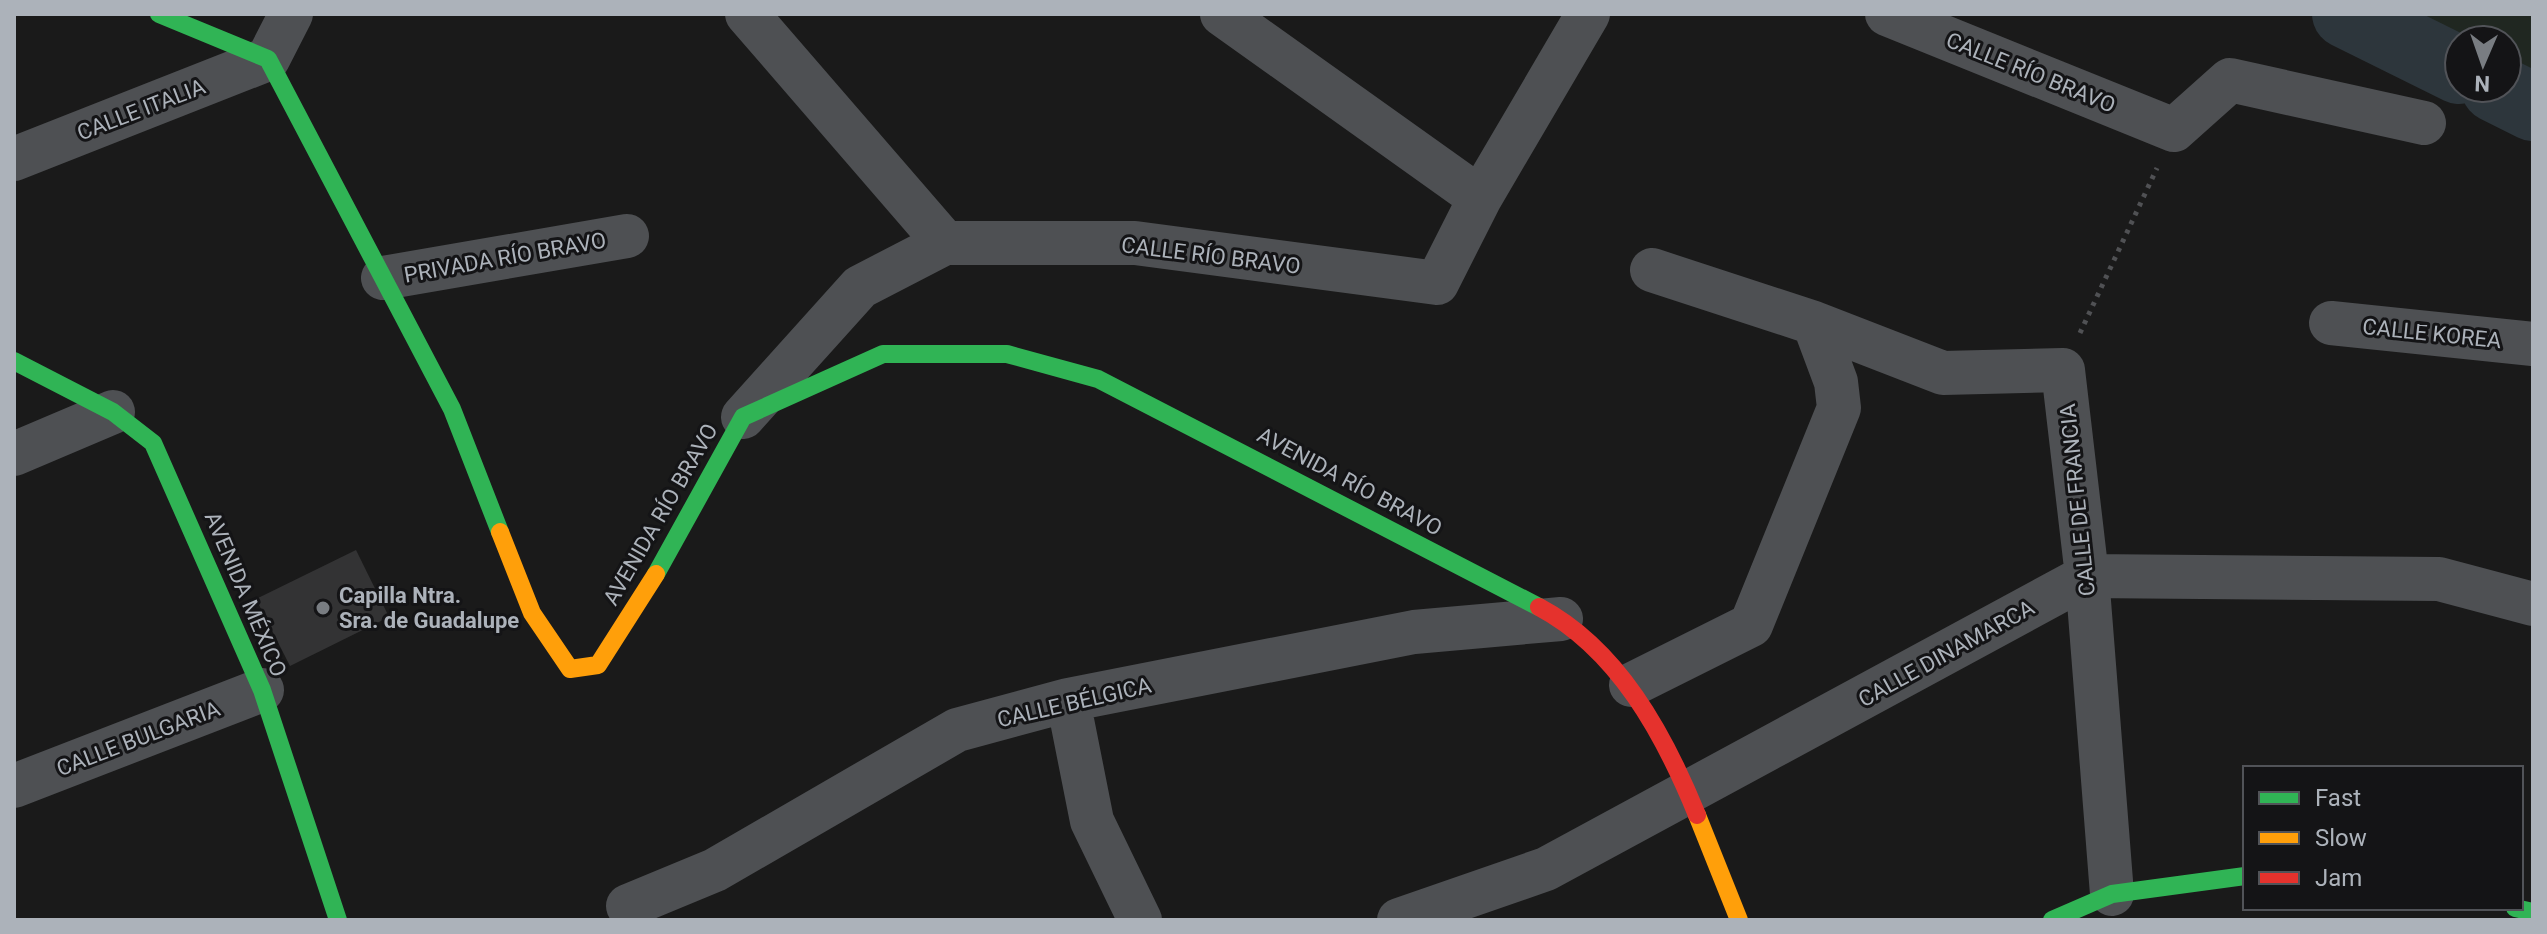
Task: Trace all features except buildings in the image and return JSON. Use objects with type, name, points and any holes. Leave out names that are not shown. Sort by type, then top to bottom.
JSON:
[{"type":"street","points":[[159,14],[268,59],[291,14]]},
{"type":"street","points":[[747,14],[945,243]]},
{"type":"street","points":[[1222,14],[1480,198]]},
{"type":"street","name":"CALLE RÍO BRAVO","points":[[743,417],[860,287],[945,243],[1135,243],[1437,283],[1480,198],[1588,14]]},
{"type":"street","name":"CALLE RÍO BRAVO","points":[[1887,14],[2174,130]]},
{"type":"street","name":"CALLE ITALIA","points":[[14,159],[268,59]]},
{"type":"street","name":"AVENIDA RÍO BRAVO","points":[[268,59],[452,409],[532,613],[570,669],[598,665],[638,606],[743,417],[883,354],[1007,354],[1098,379],[1289,475],[1561,619],[1631,685],[1688,793],[1739,920]]},
{"type":"street","points":[[2174,130],[2230,80],[2424,123]]},
{"type":"street","name":"PRIVADA RÍO BRAVO","points":[[383,278],[627,236]]},
{"type":"street","points":[[1652,270],[1814,323],[1943,373],[2063,370]]},
{"type":"street","points":[[1631,685],[1751,625],[1839,408],[1836,382],[1814,323]]},
{"type":"street","name":"CALLE KOREA","points":[[2331,323],[2533,344]]},
{"type":"street","name":"AVENIDA MÉXICO","points":[[14,361],[113,412],[153,443],[262,690],[338,920]]},
{"type":"street","name":"CALLE DE FRANCIA","points":[[2063,370],[2087,576],[2112,894]]},
{"type":"street","points":[[14,454],[113,412]]},
{"type":"street","name":"CALLE DINAMARCA","points":[[1399,920],[1546,869],[2087,576],[2439,579],[2533,604]]},
{"type":"street","name":"CALLE BÉLGICA","points":[[628,906],[715,870],[957,730],[1068,700],[1414,632],[1561,619]]},
{"type":"street","name":"CALLE BULGARIA","points":[[14,786],[262,690]]},
{"type":"street","points":[[1068,700],[1092,821],[1140,920]]},
{"type":"street","points":[[2052,920],[2112,894],[2243,876]]},
{"type":"path","points":[[2063,370],[2174,130]]},
{"type":"shaded area","points":[[2346,14],[2533,14],[2533,107],[2523,102],[2523,24],[2443,24],[2443,62]]},
{"type":"waterway","points":[[2346,14],[2443,62]]},
{"type":"waterway","points":[[2523,102],[2533,107]]},
{"type":"traffic: fast","points":[[159,14],[268,59],[452,409],[500,532]]},
{"type":"traffic: fast","points":[[656,574],[743,417],[883,354],[1007,354],[1098,379],[1539,607]]},
{"type":"traffic: fast","points":[[14,361],[113,412],[153,443],[262,690],[338,920]]},
{"type":"traffic: fast","points":[[2052,920],[2112,894],[2243,876]]},
{"type":"traffic: fast","points":[[2523,910],[2533,912]]},
{"type":"traffic: slow","points":[[500,532],[532,613],[570,669],[598,665],[656,574]]},
{"type":"traffic: slow","points":[[1697,815],[1739,920]]},
{"type":"traffic: jam","points":[[1539,607],[1592,646],[1635,696],[1670,754],[1697,815]]},
{"type":"place","name":"Capilla Ntra. Sra. de Guadalupe","points":[[323,608]]}]
